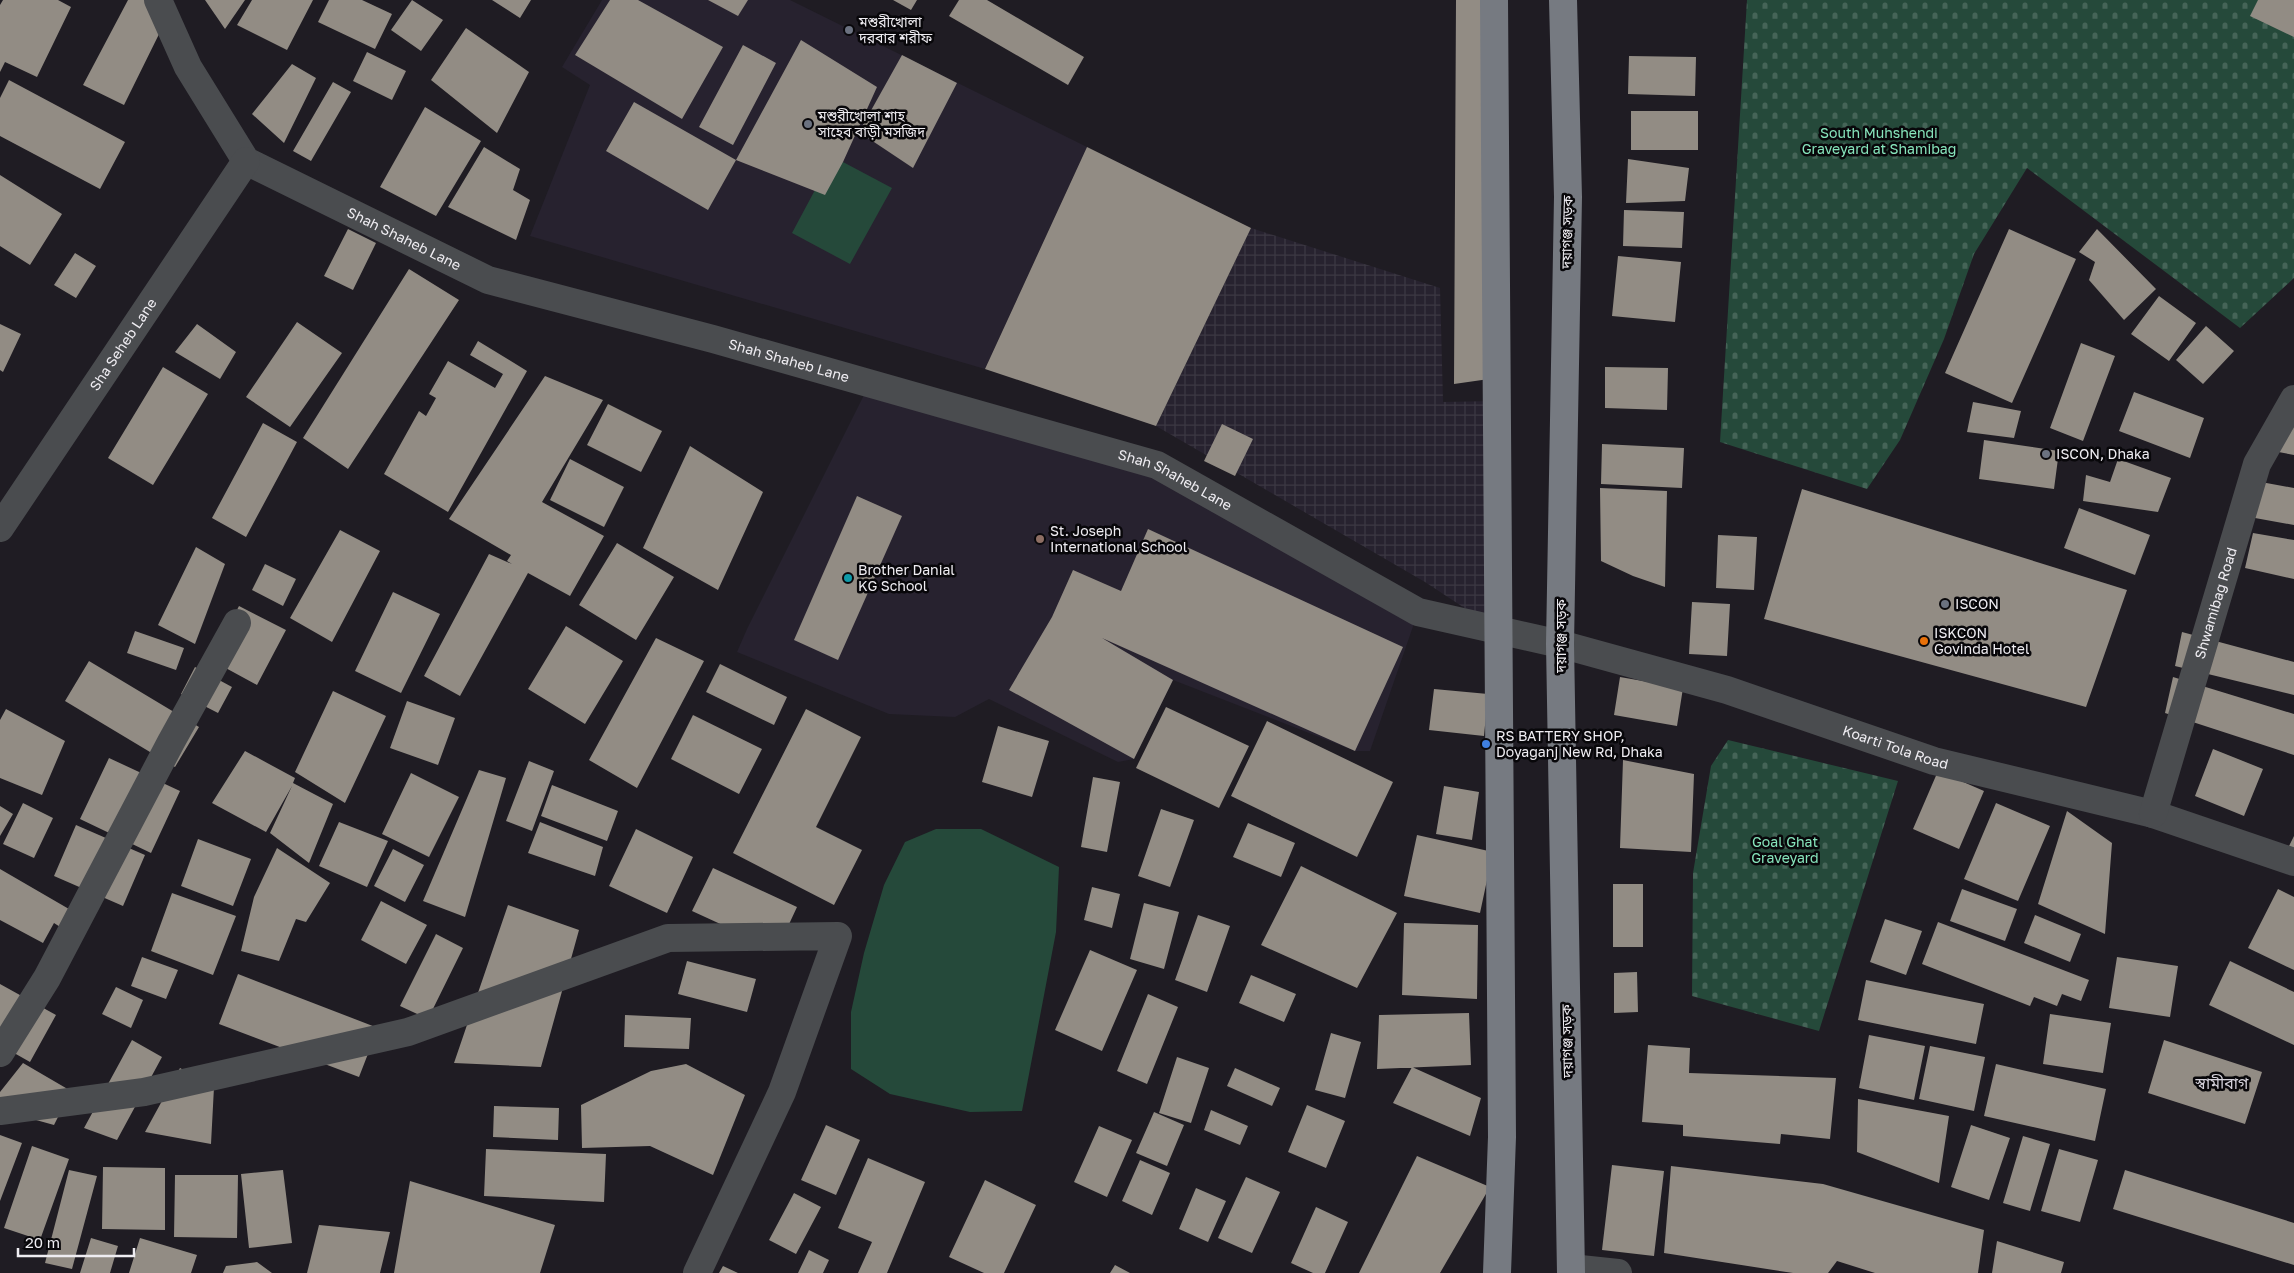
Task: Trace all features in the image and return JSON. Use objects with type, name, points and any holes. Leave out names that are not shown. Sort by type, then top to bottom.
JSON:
[{"type":"main road","points":[[1494,0],[1502,1138],[1497,1273]]},
{"type":"main road","name":"দয়াগঞ্জ সড়ক","points":[[1563,0],[1568,197],[1560,644],[1571,1271]]},
{"type":"street","points":[[158,0],[188,66],[246,160]]},
{"type":"street","name":"Sha Seheb Lane","points":[[0,528],[246,160]]},
{"type":"street","name":"Shah Shaheb Lane","points":[[246,160],[488,280],[732,344],[1157,465],[1418,612],[1498,630]]},
{"type":"street","name":"Shwamibag Road","points":[[2153,814],[2257,464],[2294,399]]},
{"type":"street","points":[[0,1053],[47,978],[171,742],[237,623]]},
{"type":"street","name":"Koarti Tola Road","points":[[1498,630],[1560,644],[1727,690],[1934,760],[2153,814],[2294,862]]},
{"type":"street","points":[[0,1111],[144,1092],[408,1032],[668,938],[838,936],[782,1092],[697,1273]]},
{"type":"street","points":[[1571,1271],[1618,1273]]},
{"type":"shaded area","name":"মশুরীখোলা দরবার শরীফ","points":[[602,0],[790,0],[1087,147],[985,369],[530,236],[590,85],[562,67]]},
{"type":"shaded area","points":[[1251,228],[1440,288],[1443,402],[1496,401],[1498,630],[1425,582],[1156,426]]},
{"type":"shaded area","name":"St. Joseph International School","points":[[870,383],[1157,465],[1418,612],[1370,751],[1355,751],[1173,680],[1134,759],[1118,762],[989,699],[955,717],[889,714],[737,652]]},
{"type":"green space","name":"South Muhshendi Graveyard at Shamibag","points":[[1747,0],[2294,0],[2294,278],[2240,328],[2027,168],[1974,254],[1944,339],[1900,440],[1867,489],[1720,442]]},
{"type":"green space","points":[[843,162],[892,188],[850,264],[792,233],[815,190]]},
{"type":"green space","name":"Goal Ghat Graveyard","points":[[1728,740],[1898,781],[1819,1031],[1692,996],[1693,873],[1711,766]]},
{"type":"green space","points":[[936,829],[981,829],[1059,867],[1056,932],[1022,1111],[970,1112],[890,1094],[851,1069],[851,1012],[864,953],[884,885],[905,842]]},
{"type":"building","points":[[3,0],[58,0],[71,7],[37,77],[5,62],[0,72],[0,5]]},
{"type":"building","points":[[128,0],[151,0],[164,24],[124,105],[83,85]]},
{"type":"building","points":[[205,0],[245,0],[225,29]]},
{"type":"building","points":[[252,0],[313,0],[287,50],[237,25]]},
{"type":"building","points":[[329,0],[362,0],[392,14],[375,49],[318,22]]},
{"type":"building","points":[[412,0],[443,20],[421,51],[391,30]]},
{"type":"building","points":[[492,0],[531,0],[520,18]]},
{"type":"building","points":[[610,0],[638,0],[723,47],[682,119],[575,55]]},
{"type":"building","points":[[708,0],[748,0],[738,16]]},
{"type":"building","points":[[893,0],[917,0],[911,10]]},
{"type":"building","points":[[959,0],[987,0],[1084,57],[1068,85],[949,16]]},
{"type":"building","points":[[1456,0],[1494,0],[1496,378],[1454,384]]},
{"type":"building","points":[[2258,0],[2294,0],[2294,37],[2250,16]]},
{"type":"building","points":[[466,28],[529,72],[497,133],[431,80]]},
{"type":"building","name":"মশুরীখোলা শাহ সাহেব বাড়ী মসজিদ","points":[[801,40],[877,87],[843,162],[825,195],[736,160]]},
{"type":"building","points":[[743,45],[776,63],[733,145],[699,127]]},
{"type":"building","points":[[367,52],[406,71],[392,100],[353,81]]},
{"type":"building","points":[[902,55],[957,83],[913,168],[859,132]]},
{"type":"building","points":[[1629,56],[1696,57],[1695,96],[1628,94]]},
{"type":"building","points":[[292,64],[316,78],[284,143],[252,114]]},
{"type":"building","points":[[9,80],[125,142],[100,189],[0,136],[0,98]]},
{"type":"building","points":[[333,82],[351,92],[311,161],[293,151]]},
{"type":"building","points":[[634,102],[736,160],[708,210],[606,151]]},
{"type":"building","points":[[425,107],[481,141],[436,216],[380,187]]},
{"type":"building","points":[[1631,111],[1698,111],[1698,150],[1631,150]]},
{"type":"building","points":[[484,147],[520,169],[513,190],[530,200],[516,240],[448,207]]},
{"type":"building","points":[[1087,147],[1251,228],[1156,426],[985,369]]},
{"type":"building","points":[[1628,159],[1689,168],[1685,201],[1626,203]]},
{"type":"building","points":[[0,175],[62,214],[30,265],[0,246]]},
{"type":"building","points":[[1624,210],[1684,212],[1682,248],[1623,246]]},
{"type":"building","points":[[348,229],[376,243],[353,290],[324,276]]},
{"type":"building","points":[[2009,229],[2076,259],[2012,403],[1945,373]]},
{"type":"building","points":[[2097,229],[2156,289],[2124,320],[2089,280],[2095,262],[2079,252]]},
{"type":"building","points":[[75,253],[96,266],[76,298],[54,285]]},
{"type":"building","points":[[1618,256],[1681,262],[1675,322],[1612,316]]},
{"type":"building","points":[[409,269],[459,300],[348,469],[303,438]]},
{"type":"building","points":[[2159,296],[2196,323],[2169,361],[2131,334]]},
{"type":"building","points":[[297,322],[342,353],[290,427],[246,397]]},
{"type":"building","points":[[0,324],[21,334],[3,372],[0,370]]},
{"type":"building","points":[[197,324],[236,352],[220,379],[175,352]]},
{"type":"building","points":[[2206,326],[2234,351],[2203,384],[2176,360]]},
{"type":"building","points":[[478,341],[527,371],[448,512],[384,474],[419,411],[426,416],[436,398],[429,394],[448,361],[495,388],[503,374],[470,355]]},
{"type":"building","points":[[2081,343],[2115,356],[2083,441],[2050,428]]},
{"type":"building","points":[[163,367],[208,394],[153,485],[108,458]]},
{"type":"building","points":[[1605,367],[1668,368],[1667,410],[1605,408]]},
{"type":"building","points":[[545,376],[603,400],[542,502],[604,536],[570,596],[528,573],[460,696],[424,676],[489,554],[512,564],[507,561],[511,555],[449,519]]},
{"type":"building","points":[[2134,392],[2204,418],[2190,458],[2119,431]]},
{"type":"building","points":[[1973,402],[2021,411],[2014,438],[1967,432]]},
{"type":"building","points":[[608,404],[662,431],[641,472],[587,445]]},
{"type":"building","points":[[2294,417],[2294,455],[2273,451]]},
{"type":"building","points":[[263,423],[297,442],[246,537],[212,518]]},
{"type":"building","points":[[1222,424],[1253,439],[1235,476],[1204,461]]},
{"type":"building","points":[[1984,440],[2059,451],[2054,489],[1979,479]]},
{"type":"building","points":[[1602,444],[1684,448],[1682,488],[1601,484]]},
{"type":"building","points":[[690,446],[763,492],[718,590],[643,548]]},
{"type":"building","points":[[570,459],[624,487],[604,527],[550,500]]},
{"type":"building","points":[[2118,459],[2171,478],[2158,512],[2083,501],[2086,475],[2110,482]]},
{"type":"building","points":[[2261,482],[2294,488],[2294,525],[2255,518]]},
{"type":"building","points":[[1600,488],[1667,491],[1665,587],[1633,576],[1601,561]]},
{"type":"building","name":"ISCON","points":[[1802,489],[2127,590],[2086,707],[1764,619]]},
{"type":"building","name":"Brother Danial KG School","points":[[857,496],[902,516],[838,660],[794,640]]},
{"type":"building","points":[[2079,508],[2150,535],[2135,575],[2064,548]]},
{"type":"building","points":[[1148,529],[1403,647],[1355,751],[1102,638],[1173,680],[1134,759],[1009,690],[1052,617],[1073,570],[1121,591]]},
{"type":"building","points":[[340,530],[380,551],[332,642],[290,618]]},
{"type":"building","points":[[2253,533],[2294,540],[2294,579],[2245,568]]},
{"type":"building","points":[[1718,535],[1757,537],[1754,590],[1716,588]]},
{"type":"building","points":[[617,543],[674,577],[636,640],[579,605]]},
{"type":"building","points":[[196,547],[225,564],[195,644],[158,625]]},
{"type":"building","points":[[265,564],[296,579],[283,606],[252,590]]},
{"type":"building","points":[[393,592],[440,614],[401,693],[355,671]]},
{"type":"building","points":[[1692,602],[1730,604],[1727,656],[1689,654]]},
{"type":"building","points":[[239,606],[286,630],[257,685],[211,660]]},
{"type":"building","points":[[566,626],[623,661],[585,724],[528,689]]},
{"type":"building","points":[[135,631],[184,648],[176,670],[127,653]]},
{"type":"building","points":[[2182,632],[2294,662],[2294,695],[2175,666]]},
{"type":"building","points":[[656,638],[704,661],[637,788],[589,760]]},
{"type":"building","points":[[89,661],[199,727],[175,767],[65,701]]},
{"type":"building","points":[[720,664],[787,697],[774,725],[706,692]]},
{"type":"building","points":[[195,667],[232,687],[218,713],[181,694]]},
{"type":"building","points":[[1620,677],[1683,688],[1677,726],[1614,715]]},
{"type":"building","points":[[2173,677],[2294,714],[2294,755],[2165,713]]},
{"type":"building","points":[[1434,689],[1488,694],[1484,736],[1429,730]]},
{"type":"building","points":[[333,691],[386,716],[345,803],[295,772]]},
{"type":"building","points":[[407,701],[455,718],[438,765],[390,748]]},
{"type":"building","points":[[1166,707],[1249,746],[1219,808],[1136,768]]},
{"type":"building","points":[[6,709],[65,741],[42,795],[0,778],[0,720]]},
{"type":"building","points":[[806,709],[861,737],[816,827],[862,850],[834,905],[733,853]]},
{"type":"building","points":[[693,715],[762,749],[739,794],[671,759]]},
{"type":"building","points":[[1267,721],[1393,782],[1357,857],[1231,796]]},
{"type":"building","points":[[998,726],[1049,741],[1032,797],[982,782]]},
{"type":"building","points":[[2213,749],[2263,769],[2244,816],[2195,796]]},
{"type":"building","points":[[245,751],[295,778],[293,783],[333,804],[309,863],[270,833],[292,786],[266,832],[212,803]]},
{"type":"building","points":[[109,758],[180,791],[151,853],[80,819]]},
{"type":"building","points":[[1623,760],[1694,774],[1691,852],[1620,848]]},
{"type":"building","points":[[529,761],[554,771],[532,831],[506,821]]},
{"type":"building","points":[[479,770],[506,778],[465,917],[423,901]]},
{"type":"building","points":[[1938,771],[1984,791],[1959,849],[1913,829]]},
{"type":"building","points":[[411,773],[459,797],[429,857],[382,834]]},
{"type":"building","points":[[1093,777],[1120,782],[1107,852],[1081,847]]},
{"type":"building","points":[[552,785],[618,811],[607,841],[541,816]]},
{"type":"building","points":[[1444,786],[1479,792],[1472,840],[1436,834]]},
{"type":"building","points":[[23,803],[53,818],[34,858],[3,844]]},
{"type":"building","points":[[1996,803],[2050,826],[2018,901],[1964,879]]},
{"type":"building","points":[[0,806],[13,814],[0,836]]},
{"type":"building","points":[[1161,809],[1194,820],[1170,887],[1138,876]]},
{"type":"building","points":[[2067,811],[2112,843],[2105,934],[2038,904]]},
{"type":"building","points":[[339,822],[388,841],[367,887],[319,866]]},
{"type":"building","points":[[540,822],[603,847],[595,876],[528,853]]},
{"type":"building","points":[[1248,823],[1295,843],[1281,877],[1233,857]]},
{"type":"building","points":[[76,825],[145,855],[123,906],[54,876]]},
{"type":"building","points":[[636,829],[693,857],[667,913],[609,886]]},
{"type":"building","points":[[1417,835],[1493,852],[1480,913],[1404,896]]},
{"type":"building","points":[[2294,836],[2294,849],[2289,846]]},
{"type":"building","points":[[198,839],[251,859],[233,906],[181,886]]},
{"type":"building","points":[[277,848],[330,883],[306,922],[296,919],[279,961],[241,951],[254,897]]},
{"type":"building","points":[[393,849],[424,865],[405,902],[374,886]]},
{"type":"building","points":[[1301,866],[1397,913],[1357,988],[1261,945]]},
{"type":"building","points":[[713,868],[797,907],[777,950],[692,911]]},
{"type":"building","points":[[0,869],[81,916],[71,934],[54,923],[43,943],[0,920]]},
{"type":"building","points":[[1613,884],[1643,884],[1643,947],[1613,947]]},
{"type":"building","points":[[1092,887],[1120,894],[1112,928],[1084,920]]},
{"type":"building","points":[[1962,889],[2017,909],[2005,941],[1950,921]]},
{"type":"building","points":[[2278,889],[2294,897],[2294,970],[2248,948]]},
{"type":"building","points":[[172,893],[236,916],[213,975],[151,951]]},
{"type":"building","points":[[381,901],[427,925],[406,964],[361,940]]},
{"type":"building","points":[[1144,903],[1179,912],[1164,969],[1130,959]]},
{"type":"building","points":[[508,905],[579,930],[541,1067],[454,1063]]},
{"type":"building","points":[[1198,915],[1230,926],[1207,992],[1175,980]]},
{"type":"building","points":[[2035,915],[2081,934],[2070,962],[2024,943]]},
{"type":"building","points":[[1885,919],[1922,931],[1906,975],[1870,962]]},
{"type":"building","points":[[1938,922],[2089,980],[2081,1001],[2062,994],[2057,1006],[2034,997],[2030,1006],[1922,964]]},
{"type":"building","points":[[1404,923],[1478,925],[1477,999],[1402,995]]},
{"type":"building","points":[[436,934],[463,948],[428,1019],[400,1006]]},
{"type":"building","points":[[1090,950],[1137,970],[1102,1051],[1055,1030]]},
{"type":"building","points":[[142,957],[178,970],[166,999],[131,986]]},
{"type":"building","points":[[2117,957],[2178,966],[2170,1017],[2109,1008]]},
{"type":"building","points":[[687,961],[756,979],[747,1012],[678,994]]},
{"type":"building","points":[[2230,961],[2294,992],[2294,1045],[2209,1005]]},
{"type":"building","points":[[1637,972],[1638,1012],[1614,1013],[1614,973]]},
{"type":"building","points":[[238,974],[378,1028],[359,1077],[219,1024]]},
{"type":"building","points":[[1251,975],[1296,994],[1284,1022],[1239,1003]]},
{"type":"building","points":[[1866,980],[1984,1004],[1976,1044],[1858,1020]]},
{"type":"building","points":[[0,984],[56,1015],[30,1062],[0,1045]]},
{"type":"building","points":[[116,987],[143,1000],[131,1028],[102,1014]]},
{"type":"building","points":[[1148,994],[1178,1007],[1147,1084],[1117,1071]]},
{"type":"building","points":[[1469,1013],[1471,1065],[1377,1069],[1379,1015]]},
{"type":"building","points":[[2050,1014],[2111,1023],[2103,1073],[2043,1064]]},
{"type":"building","points":[[625,1015],[691,1018],[689,1049],[624,1047]]},
{"type":"building","points":[[1331,1033],[1361,1042],[1345,1098],[1315,1090]]},
{"type":"building","points":[[1869,1035],[1925,1046],[1914,1100],[1859,1088]]},
{"type":"building","points":[[132,1040],[162,1057],[117,1140],[84,1128]]},
{"type":"building","points":[[2164,1040],[2262,1072],[2245,1124],[2148,1093]]},
{"type":"building","points":[[1648,1045],[1690,1048],[1689,1073],[1836,1078],[1830,1139],[1781,1134],[1780,1144],[1683,1136],[1683,1125],[1642,1122]]},
{"type":"building","points":[[1930,1046],[1985,1057],[1974,1111],[1919,1099]]},
{"type":"building","points":[[1177,1057],[1209,1068],[1191,1123],[1159,1113]]},
{"type":"building","points":[[23,1063],[71,1091],[54,1125],[0,1110],[0,1092]]},
{"type":"building","points":[[686,1064],[745,1095],[713,1175],[650,1146],[582,1148],[581,1105],[651,1071]]},
{"type":"building","points":[[1996,1064],[2106,1089],[2095,1141],[1984,1116]]},
{"type":"building","points":[[1412,1067],[1481,1098],[1470,1136],[1393,1103]]},
{"type":"building","points":[[180,1068],[214,1087],[211,1144],[145,1132]]},
{"type":"building","points":[[1235,1068],[1280,1088],[1272,1106],[1227,1086]]},
{"type":"building","points":[[1858,1099],[1949,1116],[1939,1183],[1857,1152]]},
{"type":"building","points":[[1307,1105],[1345,1121],[1326,1168],[1288,1152]]},
{"type":"building","points":[[494,1106],[559,1108],[558,1140],[493,1137]]},
{"type":"building","points":[[1211,1110],[1248,1126],[1240,1145],[1204,1130]]},
{"type":"building","points":[[1154,1112],[1184,1125],[1167,1166],[1136,1153]]},
{"type":"building","points":[[826,1125],[860,1140],[836,1195],[801,1180]]},
{"type":"building","points":[[1971,1125],[2010,1138],[1989,1200],[1951,1187]]},
{"type":"building","points":[[1099,1126],[1132,1140],[1107,1197],[1074,1182]]},
{"type":"building","points":[[0,1135],[22,1143],[0,1201]]},
{"type":"building","points":[[2023,1136],[2050,1144],[2030,1211],[2003,1203]]},
{"type":"building","points":[[32,1146],[69,1159],[40,1240],[4,1228]]},
{"type":"building","points":[[486,1149],[606,1154],[604,1202],[484,1196]]},
{"type":"building","points":[[2059,1149],[2098,1160],[2080,1222],[2041,1211]]},
{"type":"building","points":[[1417,1156],[1490,1187],[1440,1273],[1359,1273]]},
{"type":"building","points":[[868,1158],[925,1182],[887,1273],[858,1273],[872,1242],[838,1228]]},
{"type":"building","points":[[1140,1160],[1170,1173],[1152,1215],[1122,1201]]},
{"type":"building","points":[[1612,1165],[1664,1171],[1654,1256],[1602,1250]]},
{"type":"building","points":[[1671,1166],[1823,1184],[1984,1230],[1978,1273],[1875,1273],[1837,1261],[1828,1273],[1793,1273],[1664,1253]]},
{"type":"building","points":[[103,1167],[165,1168],[165,1230],[102,1229]]},
{"type":"building","points":[[69,1170],[97,1176],[72,1269],[45,1263]]},
{"type":"building","points":[[283,1170],[292,1243],[249,1248],[241,1174]]},
{"type":"building","points":[[2125,1170],[2294,1223],[2294,1265],[2113,1209]]},
{"type":"building","points":[[175,1175],[238,1175],[237,1238],[174,1237]]},
{"type":"building","points":[[1246,1177],[1280,1192],[1252,1253],[1218,1238]]},
{"type":"building","points":[[985,1180],[1036,1205],[1004,1273],[984,1273],[949,1257]]},
{"type":"building","points":[[410,1181],[555,1225],[540,1273],[394,1273]]},
{"type":"building","points":[[1196,1188],[1226,1201],[1208,1242],[1179,1229]]},
{"type":"building","points":[[794,1193],[821,1207],[796,1254],[769,1240]]},
{"type":"building","points":[[1316,1207],[1348,1222],[1325,1273],[1313,1273],[1291,1263]]},
{"type":"building","points":[[319,1225],[390,1232],[380,1273],[307,1273]]},
{"type":"building","points":[[91,1238],[118,1246],[110,1273],[80,1273]]},
{"type":"building","points":[[140,1238],[197,1255],[191,1273],[129,1273]]},
{"type":"building","points":[[1997,1241],[2064,1262],[2061,1273],[1992,1273]]},
{"type":"building","points":[[809,1250],[829,1260],[823,1273],[798,1273]]},
{"type":"building","points":[[257,1262],[272,1273],[223,1273],[226,1266]]},
{"type":"building","points":[[1115,1265],[1130,1273],[1110,1273]]},
{"type":"building","points":[[723,1266],[738,1273],[719,1273]]},
{"type":"place","name":"মশুরীখোলা দরবার শরীফ","points":[[849,30]]},
{"type":"place","name":"মশুরীখোলা শাহ সাহেব বাড়ী মসজিদ","points":[[808,124]]},
{"type":"place","name":"ISCON, Dhaka","points":[[2046,454]]},
{"type":"place","name":"St. Joseph International School","points":[[1040,539]]},
{"type":"place","name":"Brother Danial KG School","points":[[848,578]]},
{"type":"place","name":"ISCON","points":[[1945,604]]},
{"type":"place","name":"ISKCON Govinda Hotel","points":[[1924,641]]},
{"type":"place","name":"RS BATTERY SHOP, Doyaganj New Rd, Dhaka","points":[[1486,744]]},
{"type":"district","name":"স্বামীবাগ","points":[[2222,1083]]}]
